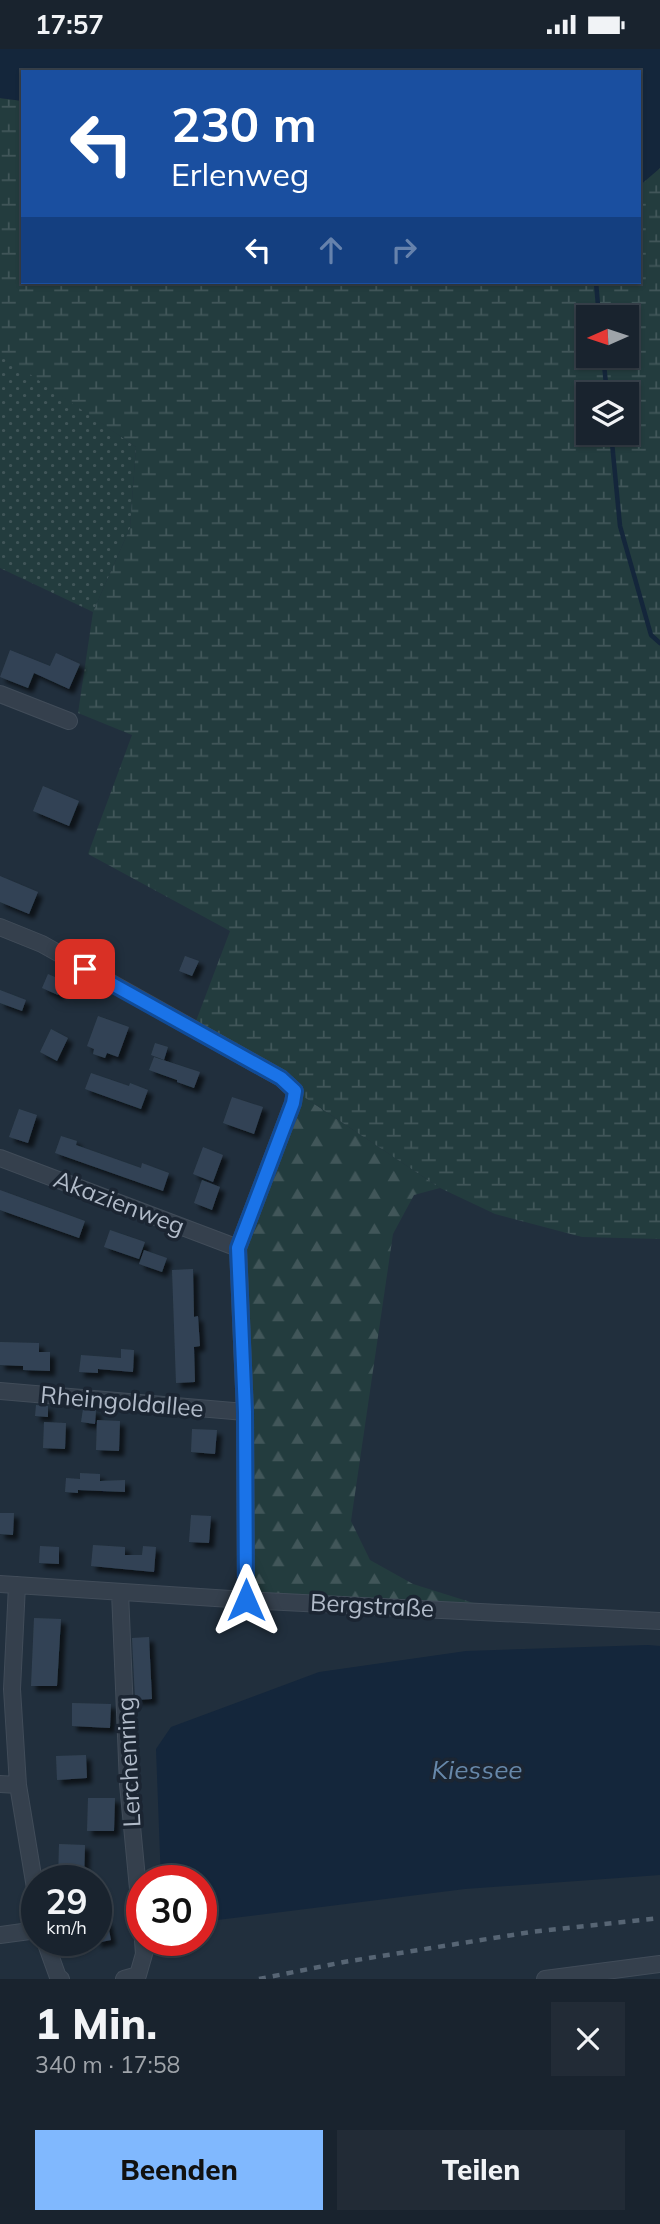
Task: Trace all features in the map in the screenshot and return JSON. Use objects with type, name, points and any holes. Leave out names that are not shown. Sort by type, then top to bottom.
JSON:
[{"type":"street","points":[[0,694],[69,721]]},
{"type":"street","points":[[0,927],[54,951],[281,1078],[295,1091],[293,1103],[238,1248],[245,1412],[246,1600]]},
{"type":"street","name":"Akazienweg","points":[[0,1158],[238,1248]]},
{"type":"street","name":"Rheingoldallee","points":[[0,1391],[245,1412]]},
{"type":"street","name":"Bergstraße","points":[[0,1584],[246,1600],[660,1621]]},
{"type":"street","points":[[17,1585],[12,1689],[18,1785],[31,1865]]},
{"type":"street","name":"Lerchenring","points":[[120,1592],[128,1784],[136,1865]]},
{"type":"street","points":[[0,1784],[18,1785]]},
{"type":"street","points":[[0,1935],[21,1932]]},
{"type":"street","points":[[50,1956],[61,1979]]},
{"type":"street","points":[[124,1979],[138,1975],[143,1956]]},
{"type":"street","points":[[545,1979],[660,1964]]},
{"type":"green space","points":[[0,98],[21,101],[21,284],[641,284],[641,184],[660,168],[660,1239],[582,1237],[495,1214],[440,1188],[295,1091],[193,1029],[230,931],[88,854],[132,735],[78,713],[93,612],[130,528],[136,447],[9,360],[0,357]]},
{"type":"green space","points":[[0,357],[9,359],[136,447],[130,528],[93,612],[0,568]]},
{"type":"green space","points":[[295,1091],[440,1188],[414,1195],[393,1234],[351,1521],[370,1560],[413,1584],[502,1612],[246,1600],[238,1248]]},
{"type":"water","points":[[0,49],[660,49],[660,168],[641,184],[641,70],[21,70],[21,101],[0,98]]},
{"type":"water","name":"Kiessee","points":[[660,1646],[660,1875],[465,1889],[217,1920],[217,1865],[160,1865],[156,1749],[171,1727],[319,1672],[466,1651]]},
{"type":"building","points":[[10,650],[50,666],[56,653],[80,664],[69,689],[34,673],[28,688],[0,677]]},
{"type":"building","points":[[43,786],[79,801],[69,826],[33,811]]},
{"type":"building","points":[[0,876],[38,892],[29,914],[0,902]]},
{"type":"building","points":[[185,956],[199,961],[192,976],[179,971]]},
{"type":"building","points":[[48,974],[64,981],[58,995],[42,988]]},
{"type":"building","points":[[0,990],[26,1000],[22,1011],[0,1003]]},
{"type":"building","points":[[98,1016],[129,1027],[118,1057],[107,1053],[105,1058],[93,1054],[94,1049],[87,1046]]},
{"type":"building","points":[[51,1029],[68,1038],[57,1061],[40,1052]]},
{"type":"building","points":[[155,1043],[168,1047],[164,1060],[151,1055]]},
{"type":"building","points":[[154,1057],[200,1072],[194,1088],[149,1070]]},
{"type":"building","points":[[91,1073],[148,1090],[141,1109],[85,1089]]},
{"type":"building","points":[[232,1097],[263,1107],[254,1134],[223,1123]]},
{"type":"building","points":[[19,1109],[37,1115],[28,1143],[9,1137]]},
{"type":"building","points":[[61,1136],[77,1141],[76,1145],[141,1168],[142,1163],[169,1173],[163,1191],[55,1153]]},
{"type":"building","points":[[203,1147],[223,1155],[213,1182],[193,1174]]},
{"type":"building","points":[[202,1180],[220,1187],[212,1210],[194,1203]]},
{"type":"building","points":[[0,1190],[85,1221],[79,1238],[0,1210]]},
{"type":"building","points":[[110,1230],[145,1242],[139,1259],[104,1247]]},
{"type":"building","points":[[144,1250],[167,1258],[162,1272],[139,1264]]},
{"type":"building","points":[[193,1269],[194,1317],[198,1316],[200,1346],[194,1347],[195,1382],[176,1383],[172,1270]]},
{"type":"building","points":[[0,1342],[39,1343],[39,1352],[50,1352],[50,1371],[23,1370],[23,1366],[0,1365]]},
{"type":"building","points":[[121,1349],[134,1350],[133,1372],[98,1369],[98,1373],[79,1372],[81,1355],[121,1358]]},
{"type":"building","points":[[36,1405],[48,1406],[48,1417],[35,1416]]},
{"type":"building","points":[[83,1409],[96,1410],[95,1424],[81,1422]]},
{"type":"building","points":[[97,1420],[120,1421],[119,1451],[96,1450]]},
{"type":"building","points":[[44,1422],[66,1423],[65,1449],[43,1448]]},
{"type":"building","points":[[192,1429],[217,1430],[215,1454],[191,1452]]},
{"type":"building","points":[[80,1473],[100,1474],[100,1481],[125,1480],[125,1492],[65,1492],[66,1478],[80,1479]]},
{"type":"building","points":[[0,1513],[14,1513],[13,1535],[0,1534]]},
{"type":"building","points":[[191,1515],[211,1516],[209,1543],[189,1542]]},
{"type":"building","points":[[93,1545],[125,1547],[125,1555],[142,1555],[143,1546],[156,1547],[154,1572],[91,1566]]},
{"type":"building","points":[[40,1546],[59,1547],[59,1564],[39,1563]]},
{"type":"building","points":[[34,1618],[61,1619],[57,1686],[31,1686]]},
{"type":"building","points":[[149,1637],[152,1699],[135,1700],[132,1638]]},
{"type":"building","points":[[72,1703],[111,1704],[110,1728],[72,1726]]},
{"type":"building","points":[[86,1755],[87,1778],[57,1780],[56,1756]]},
{"type":"building","points":[[88,1798],[115,1798],[114,1831],[87,1831]]},
{"type":"building","points":[[59,1844],[85,1845],[84,1865],[58,1865]]},
{"type":"waterway","points":[[596,284],[598,305]]},
{"type":"waterway","points":[[604,368],[606,382]]},
{"type":"waterway","points":[[612,445],[620,526],[651,635],[660,643]]},
{"type":"railway","points":[[259,1979],[344,1962],[531,1932],[660,1918]]},
{"type":"route","points":[[85,969],[281,1078],[295,1091],[293,1103],[238,1248],[245,1412],[246,1600]]}]
